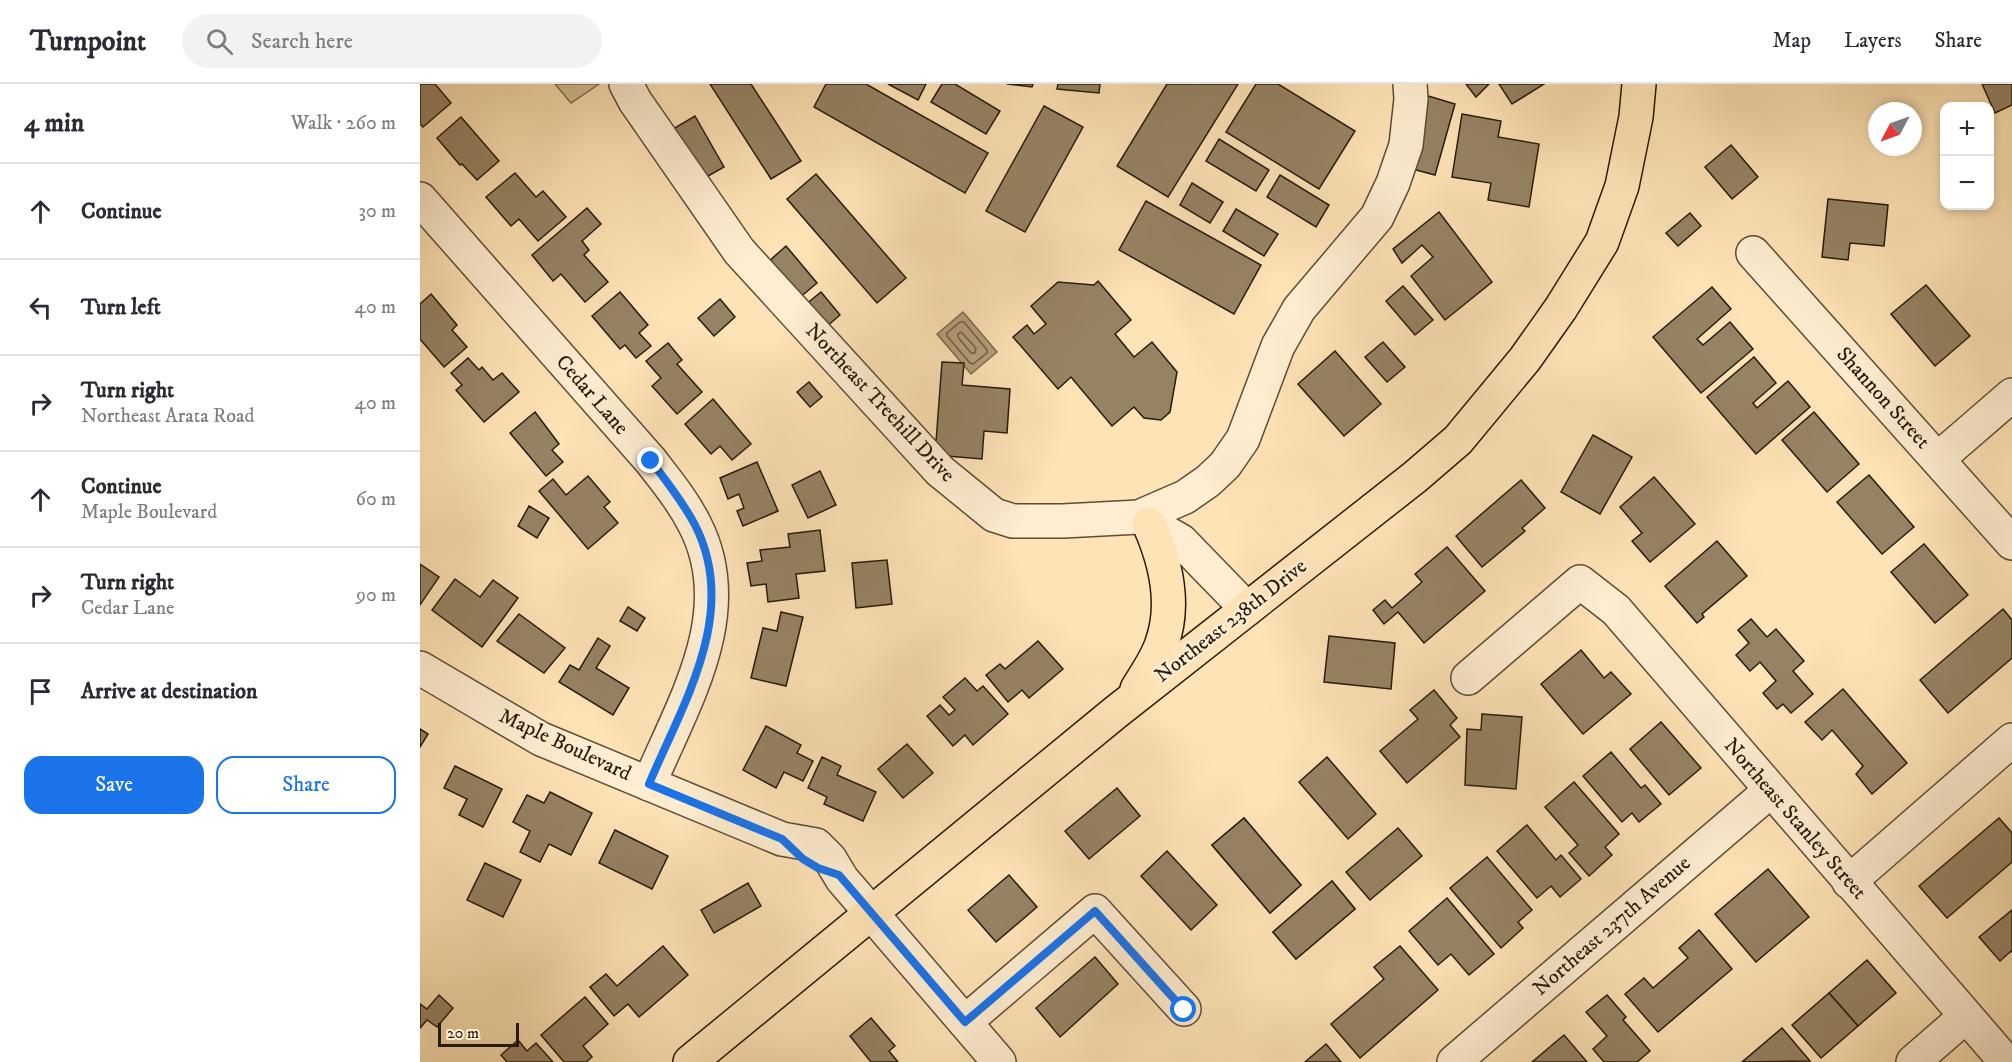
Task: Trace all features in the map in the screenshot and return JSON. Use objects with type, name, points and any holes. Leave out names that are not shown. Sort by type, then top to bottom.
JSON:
[{"type":"highway","name":"Northeast 238th Drive","points":[[690,1062],[1124,707],[1416,477],[1458,440],[1525,359],[1562,308],[1602,242],[1622,186],[1636,117],[1639,84]]},
{"type":"highway","points":[[1124,707],[1147,672],[1166,630],[1169,586],[1159,547],[1144,520]]},
{"type":"street","name":"Northeast Treehill Drive","points":[[626,84],[635,101],[739,251],[940,471],[994,515],[1013,521],[1144,520],[1208,482],[1225,465],[1243,439],[1278,346],[1299,309],[1377,218],[1406,146],[1411,99],[1410,84]]},
{"type":"street","name":"Cedar Lane","points":[[420,199],[651,461],[677,494],[696,526],[707,558],[713,592],[710,626],[702,659],[649,784]]},
{"type":"street","name":"Shannon Street","points":[[1753,253],[2012,543]]},
{"type":"street","points":[[1938,459],[2012,395]]},
{"type":"street","points":[[1144,520],[1181,541],[1247,609]]},
{"type":"street","name":"Northeast Stanley Street","points":[[1468,678],[1580,582],[1616,610],[2006,1062]]},
{"type":"street","name":"Maple Boulevard","points":[[420,668],[541,739],[782,839],[803,859],[818,868],[839,875],[999,1062]]},
{"type":"street","points":[[1849,882],[2012,740]]},
{"type":"street","name":"Northeast 237th Avenue","points":[[1454,1062],[1770,791]]},
{"type":"street","points":[[965,1022],[1095,911],[1184,1010]]},
{"type":"street","points":[[1913,1062],[1966,1016]]},
{"type":"shaded area","points":[[555,84],[599,84],[571,103]]},
{"type":"water","points":[[963,312],[997,352],[971,374],[937,334]]},
{"type":"building","points":[[420,84],[435,84],[451,103],[423,127],[420,124]]},
{"type":"building","points":[[710,84],[751,84],[801,161],[771,179]]},
{"type":"building","points":[[826,84],[866,84],[988,153],[965,193],[814,107]]},
{"type":"building","points":[[888,84],[926,84],[918,100]]},
{"type":"building","points":[[942,84],[955,84],[1000,111],[986,134],[931,102]]},
{"type":"building","points":[[1007,84],[1033,84],[1032,87]]},
{"type":"building","points":[[1058,84],[1100,84],[1099,93],[1057,89]]},
{"type":"building","points":[[1167,84],[1238,84],[1168,197],[1117,166]]},
{"type":"building","points":[[1256,84],[1278,84],[1355,131],[1319,189],[1226,132]]},
{"type":"building","points":[[1466,84],[1489,84],[1476,97]]},
{"type":"building","points":[[1499,84],[1544,84],[1512,104]]},
{"type":"building","points":[[1982,84],[2012,84],[2012,105],[1995,113],[1994,102],[1990,102]]},
{"type":"building","points":[[1425,95],[1455,104],[1435,175],[1405,167]]},
{"type":"building","points":[[1044,106],[1083,127],[1025,232],[986,211]]},
{"type":"building","points":[[1462,114],[1501,121],[1498,137],[1539,144],[1529,207],[1488,200],[1491,183],[1452,177]]},
{"type":"building","points":[[695,116],[724,167],[703,179],[673,129]]},
{"type":"building","points":[[461,117],[499,161],[477,180],[462,164],[460,165],[437,138]]},
{"type":"building","points":[[1219,139],[1269,170],[1256,191],[1206,161]]},
{"type":"building","points":[[1731,145],[1758,177],[1732,199],[1705,167]]},
{"type":"building","points":[[515,173],[536,197],[543,191],[566,217],[538,241],[519,219],[511,226],[486,197]]},
{"type":"building","points":[[816,174],[906,278],[877,303],[787,199]]},
{"type":"building","points":[[1280,175],[1329,205],[1316,227],[1267,197]]},
{"type":"building","points":[[1192,183],[1223,202],[1210,223],[1180,205]]},
{"type":"building","points":[[1828,199],[1888,205],[1884,246],[1850,243],[1848,260],[1822,257]]},
{"type":"building","points":[[1146,201],[1261,265],[1234,314],[1119,250]]},
{"type":"building","points":[[587,208],[601,224],[582,241],[589,250],[584,255],[608,282],[585,302],[561,274],[553,281],[532,255]]},
{"type":"building","points":[[1236,209],[1278,234],[1264,256],[1223,231]]},
{"type":"building","points":[[1439,212],[1492,282],[1445,320],[1411,276],[1433,257],[1422,245],[1402,263],[1393,249]]},
{"type":"building","points":[[1690,213],[1701,226],[1678,246],[1666,233]]},
{"type":"building","points":[[786,246],[817,283],[798,299],[767,263]]},
{"type":"building","points":[[1098,281],[1131,320],[1115,334],[1134,357],[1152,342],[1177,372],[1170,412],[1161,420],[1144,418],[1134,407],[1112,426],[1071,377],[1058,389],[1013,337],[1027,325],[1034,334],[1046,324],[1031,306],[1058,282],[1094,285]]},
{"type":"building","points":[[1926,285],[1970,336],[1935,366],[1891,314]]},
{"type":"building","points":[[1403,286],[1433,320],[1415,335],[1386,301]]},
{"type":"building","points":[[1712,287],[1731,309],[1697,339],[1703,345],[1730,322],[1753,349],[1701,393],[1653,337]]},
{"type":"building","points":[[620,292],[648,325],[639,333],[651,346],[636,358],[625,345],[620,349],[592,316]]},
{"type":"building","points":[[821,292],[840,315],[825,328],[805,305]]},
{"type":"building","points":[[431,294],[457,325],[452,330],[467,347],[444,367],[420,339],[420,304]]},
{"type":"building","points":[[720,299],[735,317],[714,336],[698,318]]},
{"type":"building","points":[[1383,342],[1405,367],[1387,382],[1365,357]]},
{"type":"building","points":[[668,343],[682,360],[677,364],[702,392],[677,414],[652,386],[661,378],[646,361]]},
{"type":"building","points":[[1335,351],[1381,404],[1344,436],[1298,384]]},
{"type":"building","points":[[1754,357],[1776,383],[1753,403],[1757,408],[1788,381],[1810,407],[1756,454],[1707,397]]},
{"type":"building","points":[[468,358],[479,370],[482,367],[493,380],[502,373],[519,392],[484,422],[456,390],[462,385],[451,373]]},
{"type":"building","points":[[942,362],[964,363],[962,385],[1010,389],[1007,433],[984,431],[982,459],[935,455]]},
{"type":"building","points":[[809,382],[822,397],[810,407],[797,392]]},
{"type":"building","points":[[713,399],[751,444],[732,460],[720,446],[711,454],[685,424]]},
{"type":"building","points":[[535,412],[559,444],[552,450],[563,462],[546,476],[510,433]]},
{"type":"building","points":[[1814,412],[1859,464],[1827,492],[1782,440]]},
{"type":"building","points":[[1593,435],[1632,457],[1600,514],[1561,492]]},
{"type":"building","points":[[757,462],[778,511],[743,526],[737,511],[744,508],[739,494],[728,499],[720,478]]},
{"type":"building","points":[[820,471],[836,505],[808,518],[792,485]]},
{"type":"building","points":[[1869,475],[1914,527],[1882,554],[1837,502]]},
{"type":"building","points":[[588,476],[610,502],[604,507],[618,523],[588,549],[539,491],[553,479],[566,495]]},
{"type":"building","points":[[1654,477],[1695,524],[1650,562],[1632,541],[1642,533],[1620,507]]},
{"type":"building","points":[[1521,480],[1545,508],[1522,528],[1525,531],[1482,567],[1456,536]]},
{"type":"building","points":[[529,506],[549,518],[537,538],[518,526]]},
{"type":"building","points":[[820,530],[825,571],[796,574],[799,598],[768,602],[766,584],[751,586],[747,563],[762,561],[760,550],[790,547],[788,534]]},
{"type":"building","points":[[1717,541],[1747,576],[1702,614],[1704,617],[1697,623],[1665,586]]},
{"type":"building","points":[[1924,544],[1968,595],[1935,623],[1891,572]]},
{"type":"building","points":[[1447,547],[1485,591],[1424,643],[1398,612],[1384,624],[1373,610],[1385,600],[1392,608],[1422,582],[1415,574]]},
{"type":"building","points":[[887,560],[892,604],[856,608],[852,563]]},
{"type":"building","points":[[420,564],[439,577],[420,605]]},
{"type":"building","points":[[455,579],[480,597],[493,580],[518,598],[482,647],[432,610]]},
{"type":"building","points":[[628,607],[645,618],[637,631],[620,621]]},
{"type":"building","points":[[2003,609],[2012,620],[2012,658],[1948,713],[1920,680]]},
{"type":"building","points":[[781,612],[803,617],[786,686],[751,678],[763,628],[777,631]]},
{"type":"building","points":[[519,614],[565,648],[544,673],[497,641]]},
{"type":"building","points":[[1751,619],[1767,637],[1776,629],[1804,661],[1793,671],[1813,694],[1791,713],[1783,704],[1777,709],[1763,693],[1776,681],[1760,662],[1750,671],[1736,655],[1749,643],[1738,630]]},
{"type":"building","points":[[1329,636],[1395,643],[1391,689],[1324,682]]},
{"type":"building","points":[[598,638],[610,646],[596,668],[629,688],[613,715],[559,682],[570,665],[579,670]]},
{"type":"building","points":[[1038,641],[1063,669],[1029,698],[1022,690],[1008,702],[986,675],[1000,664],[1005,669]]},
{"type":"building","points":[[1581,650],[1604,678],[1611,672],[1631,694],[1583,734],[1541,684]]},
{"type":"building","points":[[965,678],[977,691],[983,686],[1008,714],[973,745],[965,735],[953,746],[927,716],[940,705],[949,715],[955,710],[943,697]]},
{"type":"building","points":[[1843,689],[1907,763],[1872,794],[1856,774],[1863,766],[1832,730],[1822,740],[1805,722]]},
{"type":"building","points":[[1434,690],[1457,718],[1450,725],[1460,737],[1407,783],[1380,751],[1418,719],[1410,710]]},
{"type":"building","points":[[1482,714],[1522,717],[1516,789],[1465,785],[1467,729],[1481,730]]},
{"type":"building","points":[[1661,722],[1701,768],[1669,795],[1630,749]]},
{"type":"building","points":[[766,726],[801,745],[797,753],[813,761],[803,781],[784,772],[776,788],[743,770]]},
{"type":"building","points":[[420,729],[428,734],[420,747]]},
{"type":"building","points":[[907,744],[933,773],[903,798],[878,769]]},
{"type":"building","points":[[1611,752],[1641,788],[1645,785],[1661,804],[1639,822],[1632,813],[1622,822],[1583,776]]},
{"type":"building","points":[[822,757],[841,766],[837,775],[876,792],[863,821],[824,804],[827,797],[808,788]]},
{"type":"building","points":[[1327,757],[1376,814],[1348,839],[1299,782]]},
{"type":"building","points":[[455,766],[502,789],[483,827],[459,815],[467,799],[444,788]]},
{"type":"building","points":[[1574,782],[1619,834],[1605,847],[1612,855],[1589,876],[1569,853],[1578,845],[1545,807]]},
{"type":"building","points":[[1117,788],[1140,816],[1089,859],[1065,831]]},
{"type":"building","points":[[550,792],[592,813],[571,855],[549,844],[540,862],[520,852],[530,831],[513,822],[527,795],[544,803]]},
{"type":"building","points":[[1244,818],[1301,885],[1270,913],[1212,845]]},
{"type":"building","points":[[1244,818],[1301,885],[1270,913],[1212,845]]},
{"type":"building","points":[[1999,818],[2012,833],[2012,862],[1947,918],[1919,886]]},
{"type":"building","points":[[1527,825],[1556,860],[1561,855],[1581,879],[1560,897],[1551,886],[1537,898],[1497,851]]},
{"type":"building","points":[[1398,828],[1422,856],[1370,900],[1346,872]]},
{"type":"building","points":[[615,830],[668,856],[652,889],[599,863]]},
{"type":"building","points":[[1167,851],[1217,905],[1191,930],[1141,876]]},
{"type":"building","points":[[1487,857],[1532,910],[1518,922],[1523,928],[1501,948],[1450,888]]},
{"type":"building","points":[[485,863],[521,880],[503,917],[467,900]]},
{"type":"building","points":[[1768,869],[1809,917],[1756,962],[1715,914]]},
{"type":"building","points":[[1009,875],[1037,907],[996,942],[968,910]]},
{"type":"building","points":[[1332,881],[1355,909],[1296,959],[1273,932]]},
{"type":"building","points":[[1332,881],[1355,909],[1296,959],[1273,932]]},
{"type":"building","points":[[748,883],[761,906],[714,933],[701,910]]},
{"type":"building","points":[[1447,898],[1494,954],[1469,975],[1451,954],[1438,965],[1409,931]]},
{"type":"building","points":[[2012,910],[2012,952],[2000,961],[1979,937]]},
{"type":"building","points":[[1699,930],[1732,969],[1658,1032],[1625,994],[1644,978],[1653,988],[1688,958],[1679,948]]},
{"type":"building","points":[[663,946],[688,975],[639,1017],[628,1004],[614,1016],[590,987],[606,974],[617,986]]},
{"type":"building","points":[[1400,946],[1438,990],[1360,1058],[1331,1024],[1384,979],[1374,967]]},
{"type":"building","points":[[1095,957],[1118,984],[1060,1037],[1036,1008]]},
{"type":"building","points":[[1867,960],[1896,993],[1858,1026],[1829,993]]},
{"type":"building","points":[[1829,993],[1858,1026],[1821,1058],[1792,1025]]},
{"type":"building","points":[[439,995],[453,1008],[437,1027],[427,1020],[420,1028],[420,1004],[427,1009]]},
{"type":"building","points":[[1607,995],[1626,1017],[1623,1020],[1650,1051],[1637,1062],[1604,1062],[1593,1049],[1607,1036],[1586,1012]]},
{"type":"building","points":[[585,997],[608,1024],[583,1046],[592,1057],[586,1062],[564,1062],[541,1035]]},
{"type":"building","points":[[871,1018],[895,1046],[889,1051],[898,1062],[871,1062],[850,1036]]},
{"type":"building","points":[[1782,1028],[1810,1061],[1742,1062]]},
{"type":"building","points":[[1564,1035],[1587,1062],[1532,1062]]},
{"type":"building","points":[[518,1040],[527,1051],[536,1043],[553,1062],[507,1062],[501,1055]]},
{"type":"building","points":[[1326,1044],[1341,1062],[1305,1062]]},
{"type":"route","points":[[651,461],[677,494],[696,526],[707,558],[713,592],[710,626],[702,659],[649,784],[782,839],[803,859],[818,868],[839,875],[965,1022],[1095,911],[1184,1010]]}]
